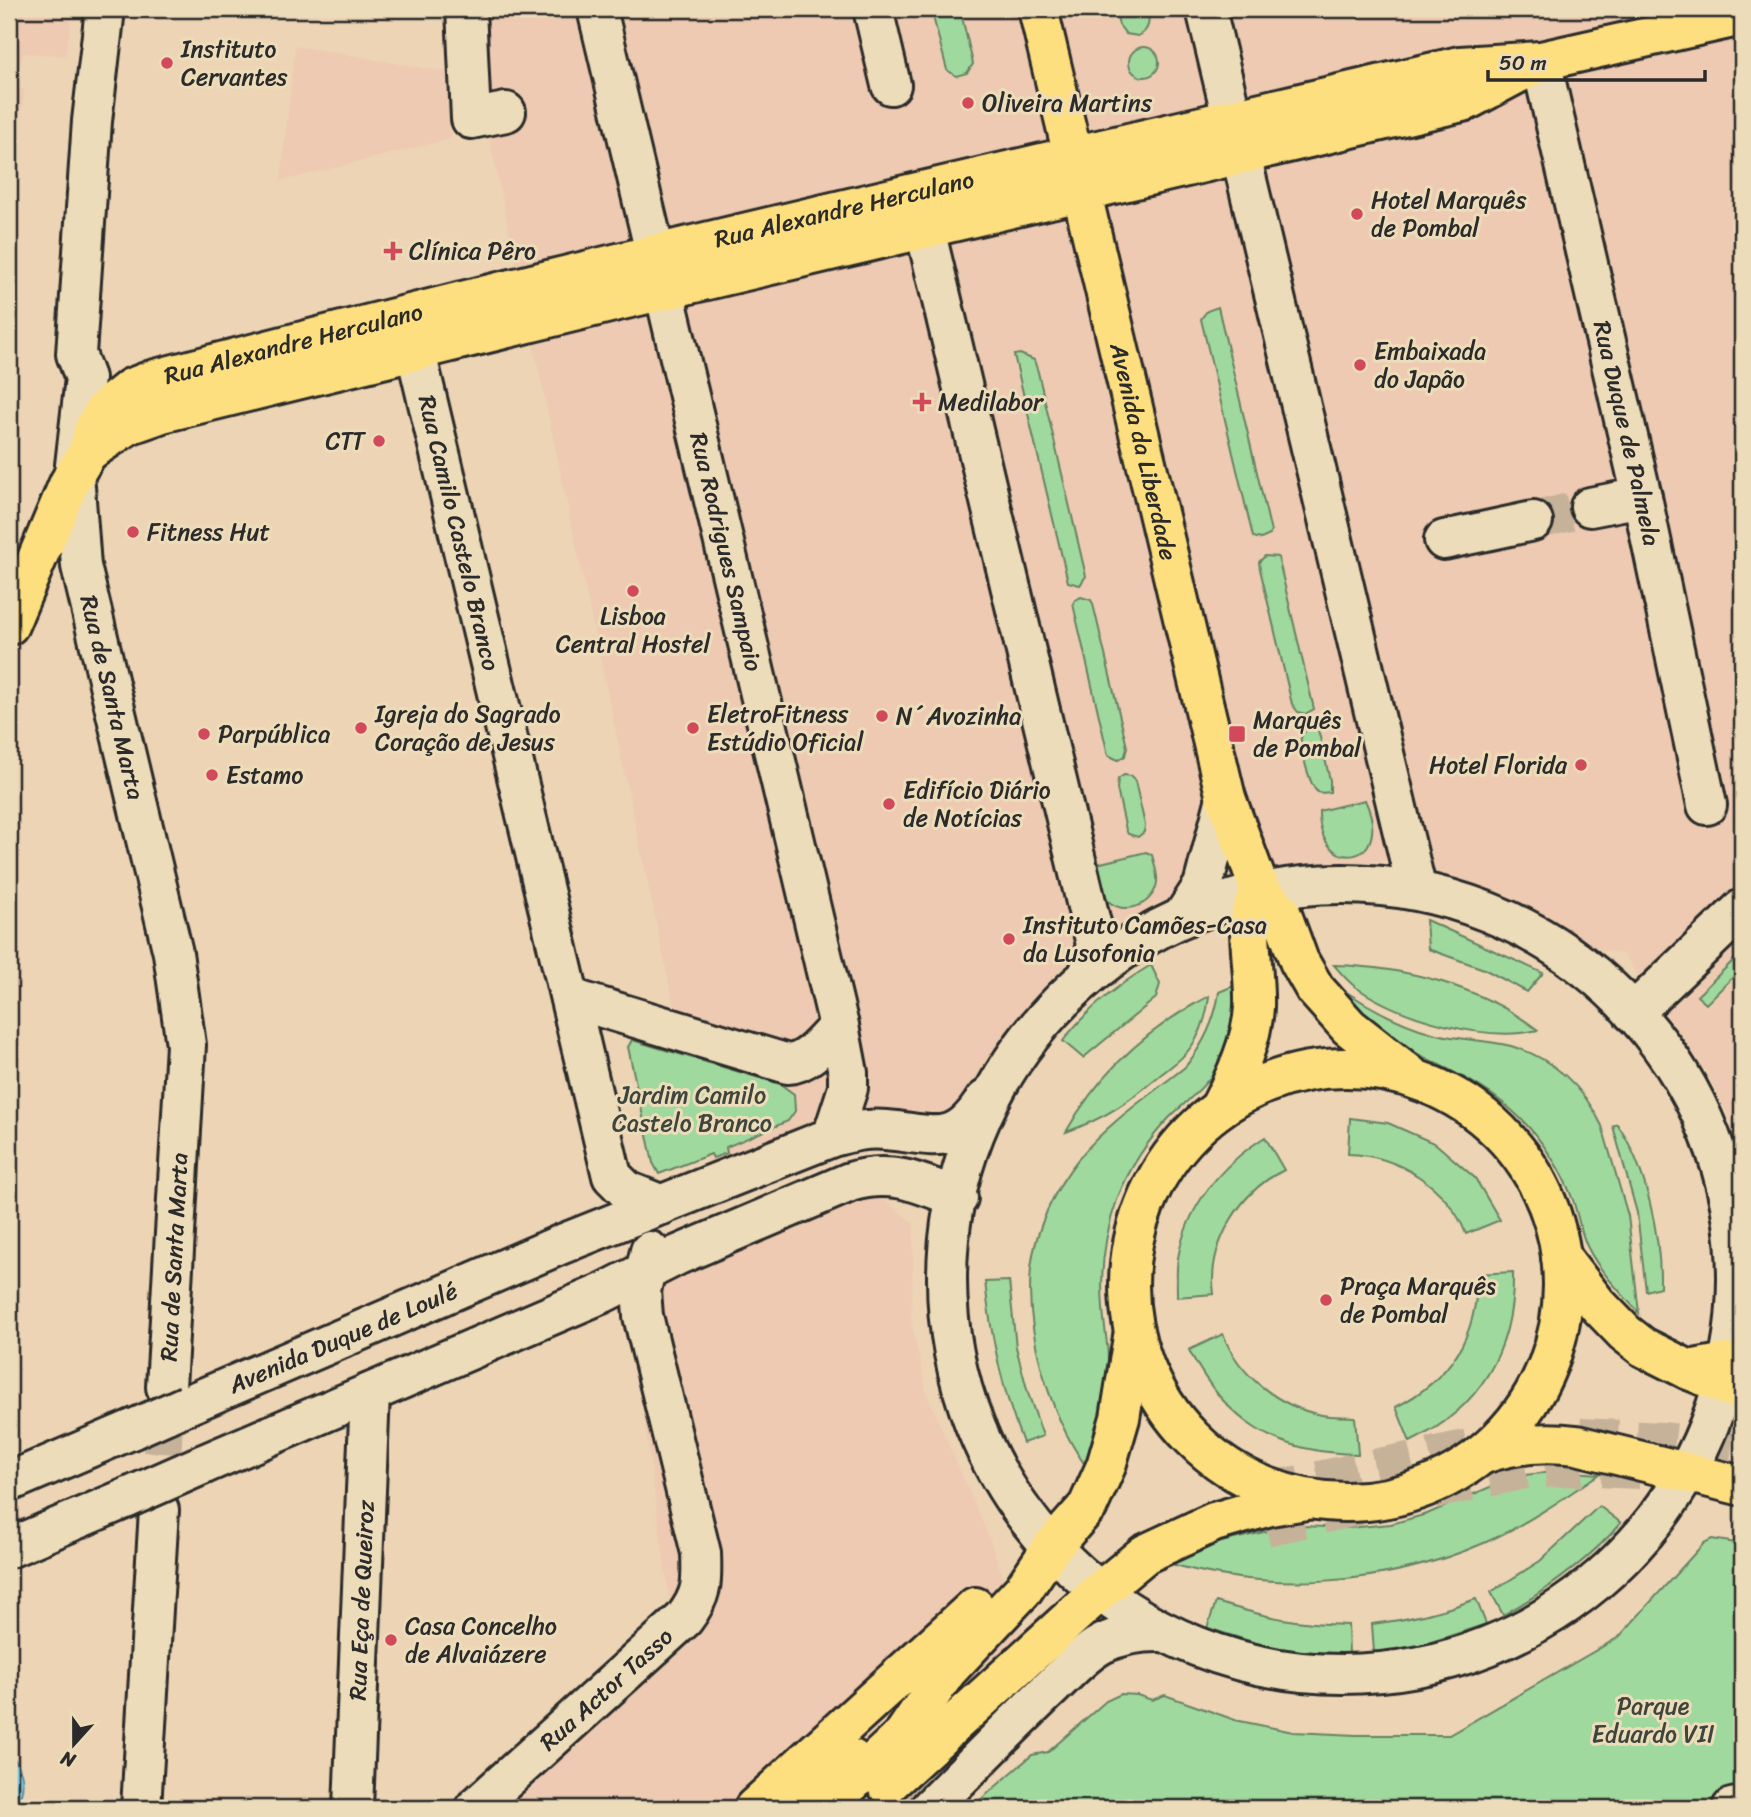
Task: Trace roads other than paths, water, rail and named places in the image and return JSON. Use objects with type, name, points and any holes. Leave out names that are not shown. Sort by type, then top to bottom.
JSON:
[{"type":"main road","name":"Avenida da Liberdade","points":[[1038,9],[1226,798],[1260,890],[1281,912],[1299,961],[1324,1001],[1366,1042],[1420,1082]]},
{"type":"main road","name":"Rua Alexandre Herculano","points":[[157,397],[406,314],[660,272],[1236,137],[1466,101],[1541,61],[1742,16]]},
{"type":"main road","name":"Rua Alexandre Herculano","points":[[157,397],[415,351],[660,272]]},
{"type":"main road","points":[[9,625],[81,463],[128,425],[157,397]]},
{"type":"main road","points":[[1219,1109],[1244,1052],[1254,1010],[1250,918],[1260,890]]},
{"type":"main road","points":[[1312,1499],[1266,1486],[1228,1466],[1206,1450],[1173,1416],[1160,1396],[1142,1359],[1134,1331],[1129,1286],[1133,1240],[1148,1196],[1170,1157],[1201,1123],[1219,1109],[1265,1083],[1316,1070],[1369,1070],[1420,1082],[1463,1103],[1499,1132],[1529,1169],[1557,1234],[1563,1285],[1561,1313],[1556,1340],[1535,1392],[1520,1415],[1481,1455]]},
{"type":"main road","points":[[1561,1258],[1579,1284],[1625,1333],[1643,1348],[1724,1375]]},
{"type":"main road","points":[[824,1808],[902,1735],[947,1671],[1023,1590],[1051,1548],[1088,1506],[1106,1466],[1125,1395],[1134,1331]]},
{"type":"main road","points":[[862,1808],[1099,1592],[1145,1554],[1214,1522],[1270,1506],[1312,1499],[1357,1501],[1401,1494],[1443,1479],[1481,1455],[1504,1446],[1555,1442],[1594,1448],[1742,1486]]},
{"type":"main road","points":[[754,1808],[1010,1576],[1051,1548]]},
{"type":"main road","points":[[801,1808],[852,1759]]},
{"type":"street","name":"Rua de Santa Marta","points":[[105,9],[93,110],[76,354],[85,378],[81,463],[81,566],[173,953],[186,1045],[176,1396]]},
{"type":"street","points":[[466,9],[488,115]]},
{"type":"street","name":"Rua Rodrigues Sampaio","points":[[597,9],[839,1027],[848,1073],[848,1088],[832,1137]]},
{"type":"street","points":[[873,9],[891,85]]},
{"type":"street","points":[[1206,9],[1416,887]]},
{"type":"street","name":"Rua Duque de Palmela","points":[[1541,61],[1642,497],[1707,805]]},
{"type":"street","points":[[920,211],[1096,944],[1089,973]]},
{"type":"street","name":"Rua Camilo Castelo Branco","points":[[406,314],[612,1176],[628,1191],[671,1201]]},
{"type":"street","points":[[1590,507],[1642,497]]},
{"type":"street","points":[[1444,540],[1533,521]]},
{"type":"street","points":[[1184,915],[1203,886],[1226,798]]},
{"type":"street","points":[[1314,884],[1416,887],[1478,904],[1565,947],[1596,972],[1633,1013],[1662,1052],[1684,1090],[1703,1133],[1721,1188],[1735,1276],[1735,1309],[1724,1375],[1707,1424],[1662,1511],[1636,1547],[1608,1576],[1562,1613],[1536,1629],[1474,1657],[1396,1674],[1350,1677],[1297,1675],[1265,1670],[1213,1655],[1159,1632],[1125,1612],[1051,1548],[1028,1521],[1006,1486],[980,1420],[961,1350],[954,1296],[954,1234],[963,1168],[993,1086],[1010,1059],[1045,1015],[1089,973],[1126,946],[1184,915],[1260,890],[1314,884]]},
{"type":"street","points":[[1633,1013],[1742,909]]},
{"type":"street","points":[[570,998],[788,1064],[795,1064],[807,1058],[839,1027]]},
{"type":"street","name":"Avenida Duque de Loulé","points":[[9,1482],[133,1429],[176,1396],[832,1137],[867,1129],[920,1136],[947,1134],[968,1123],[993,1086]]},
{"type":"street","points":[[9,1548],[143,1504],[204,1464],[603,1293],[678,1255],[863,1178],[876,1176],[910,1179],[958,1198]]},
{"type":"street","points":[[644,1272],[654,1239],[671,1201]]},
{"type":"street","name":"Rua Actor Tasso","points":[[475,1808],[684,1619],[696,1603],[702,1584],[701,1552],[643,1316],[641,1291],[644,1272]]},
{"type":"street","name":"Rua Eça de Queiroz","points":[[353,1808],[370,1393]]},
{"type":"street","points":[[141,1808],[143,1504]]},
{"type":"street","points":[[930,1808],[1084,1656],[1117,1637],[1140,1632],[1159,1632]]},
{"type":"street","points":[[1732,1808],[1742,1806]]},
{"type":"water","points":[[12,1756],[20,1768],[22,1788],[19,1802],[15,1808],[9,1808],[9,1759]]},
{"type":"tunnel","points":[[1533,521],[1590,507]]},
{"type":"tunnel","points":[[159,1510],[166,1387]]},
{"type":"tunnel","points":[[1580,1437],[1662,1441],[1742,1450]]},
{"type":"tunnel","points":[[1263,1492],[1516,1438]]},
{"type":"tunnel","points":[[1266,1527],[1525,1470],[1571,1467],[1641,1470]]},
{"type":"tunnel","points":[[900,1808],[994,1718]]},
{"type":"place","name":"Instituto Cervantes","points":[[167,63]]},
{"type":"place","name":"Oliveira Martins","points":[[968,103]]},
{"type":"place","name":"Hotel Marquês de Pombal","points":[[1357,214]]},
{"type":"place","name":"Clínica Pêro","points":[[393,251]]},
{"type":"place","name":"Embaixada do Japão","points":[[1360,365]]},
{"type":"place","name":"Medilabor","points":[[922,402]]},
{"type":"place","name":"CTT","points":[[379,441]]},
{"type":"place","name":"Fitness Hut","points":[[133,532]]},
{"type":"place","name":"Lisboa Central Hostel","points":[[633,591]]},
{"type":"place","name":"N´Avozinha","points":[[882,716]]},
{"type":"place","name":"Igreja do Sagrado Coração de Jesus","points":[[361,728]]},
{"type":"place","name":"EletroFitness Estúdio Oficial","points":[[693,728]]},
{"type":"place","name":"Parpública","points":[[204,734]]},
{"type":"place","name":"Marquês de Pombal","points":[[1237,734]]},
{"type":"place","name":"Hotel Florida","points":[[1581,765]]},
{"type":"place","name":"Estamo","points":[[212,775]]},
{"type":"place","name":"Edifício Diário de Notícias","points":[[889,804]]},
{"type":"place","name":"Instituto Camões-Casa da Lusofonia","points":[[1009,939]]},
{"type":"place","name":"Praça Marquês de Pombal","points":[[1326,1300]]},
{"type":"place","name":"Casa Concelho de Alvaiázere","points":[[391,1640]]},
{"type":"park label","name":"Jardim Camilo Castelo Branco","points":[[692,1109]]},
{"type":"park label","name":"Parque Eduardo VII","points":[[1653,1720]]}]
